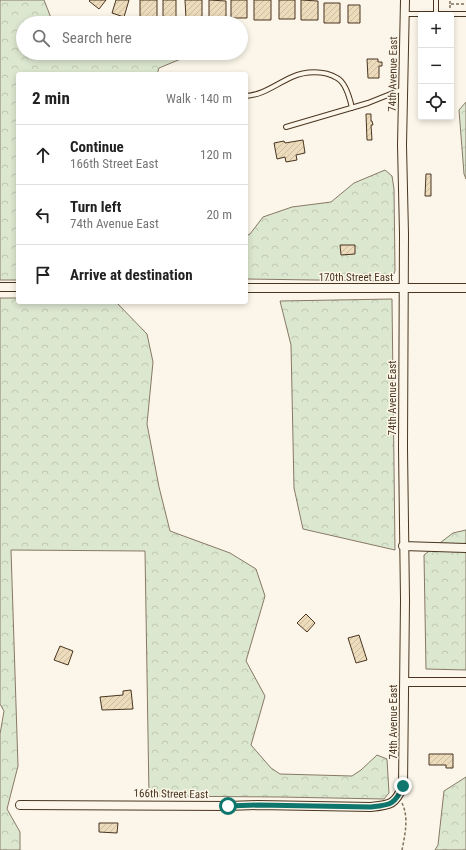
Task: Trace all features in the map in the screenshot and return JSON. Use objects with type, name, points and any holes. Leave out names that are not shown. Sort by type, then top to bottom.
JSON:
[{"type":"street","name":"74th Avenue East","points":[[393,803],[399,796],[403,786],[403,89],[405,0]]},
{"type":"street","points":[[0,287],[16,287]]},
{"type":"street","name":"170th Street East","points":[[248,288],[466,288]]},
{"type":"street","points":[[403,546],[466,548]]},
{"type":"street","points":[[404,682],[466,682]]},
{"type":"street","name":"166th Street East","points":[[20,805],[258,805],[371,807],[384,806],[393,803]]},
{"type":"lane","points":[[436,0],[436,12]]},
{"type":"lane","points":[[405,14],[418,14]]},
{"type":"lane","points":[[454,14],[466,14]]},
{"type":"lane","points":[[248,96],[255,96],[293,76],[318,72],[338,78],[347,92],[352,108]]},
{"type":"lane","points":[[286,127],[368,103],[403,89]]},
{"type":"path","points":[[450,0],[450,9]]},
{"type":"path","points":[[450,4],[466,4]]},
{"type":"path","points":[[399,796],[405,810],[405,832],[402,850]]},
{"type":"green space","points":[[0,0],[44,0],[50,16],[16,16],[16,60],[178,60],[159,68],[158,72],[16,72],[16,280],[0,280]]},
{"type":"green space","points":[[466,102],[466,179],[464,174],[459,110]]},
{"type":"green space","points":[[385,170],[392,176],[394,189],[395,271],[392,278],[384,281],[248,279],[248,235],[263,217],[292,207],[331,202],[354,183]]},
{"type":"green space","points":[[0,298],[16,298],[16,304],[118,304],[147,334],[153,362],[147,424],[159,487],[170,531],[230,553],[256,569],[265,596],[246,661],[265,696],[251,745],[271,768],[280,774],[352,776],[377,755],[387,759],[389,793],[384,799],[149,796],[145,551],[11,550],[18,766],[7,809],[20,832],[20,850],[0,850],[0,734],[4,711],[0,704]]},
{"type":"green space","points":[[392,299],[395,550],[303,529],[294,488],[291,345],[280,301]]},
{"type":"green space","points":[[466,530],[466,670],[426,669],[424,555],[453,533]]},
{"type":"green space","points":[[466,777],[466,850],[435,850],[438,845],[444,791]]},
{"type":"building","points":[[106,0],[99,9],[89,1]]},
{"type":"building","points":[[116,0],[129,0],[124,16],[112,13]]},
{"type":"building","points":[[140,0],[157,0],[157,16],[140,16]]},
{"type":"building","points":[[163,0],[176,0],[176,16],[163,16]]},
{"type":"building","points":[[185,0],[202,0],[202,16],[186,16]]},
{"type":"building","points":[[209,0],[226,1],[226,16],[209,16]]},
{"type":"building","points":[[231,0],[247,0],[247,16],[231,16]]},
{"type":"building","points":[[254,0],[271,0],[271,20],[254,20]]},
{"type":"building","points":[[279,0],[295,0],[295,19],[279,19]]},
{"type":"building","points":[[301,0],[318,1],[318,20],[301,20]]},
{"type":"building","points":[[324,3],[340,3],[340,23],[324,23]]},
{"type":"building","points":[[348,5],[360,5],[360,23],[348,23]]},
{"type":"building","points":[[367,59],[378,59],[378,62],[382,62],[382,66],[379,66],[379,78],[368,78]]},
{"type":"building","points":[[366,114],[371,114],[371,121],[373,125],[371,125],[372,140],[367,140]]},
{"type":"building","points":[[303,140],[305,153],[296,155],[297,160],[286,162],[285,157],[277,159],[274,143]]},
{"type":"building","points":[[426,174],[431,174],[431,196],[425,196]]},
{"type":"building","points":[[340,245],[355,245],[355,254],[341,255]]},
{"type":"building","points":[[306,614],[315,623],[307,632],[297,623]]},
{"type":"building","points":[[359,635],[367,660],[356,663],[348,638]]},
{"type":"building","points":[[60,646],[73,651],[68,665],[54,660]]},
{"type":"building","points":[[131,690],[133,709],[102,710],[100,697],[123,695],[123,691]]},
{"type":"building","points":[[429,754],[453,754],[453,768],[446,768],[446,765],[429,765]]},
{"type":"building","points":[[99,823],[118,823],[117,833],[99,832]]},
{"type":"route","points":[[228,806],[384,806],[393,803],[399,796],[403,786]]}]
